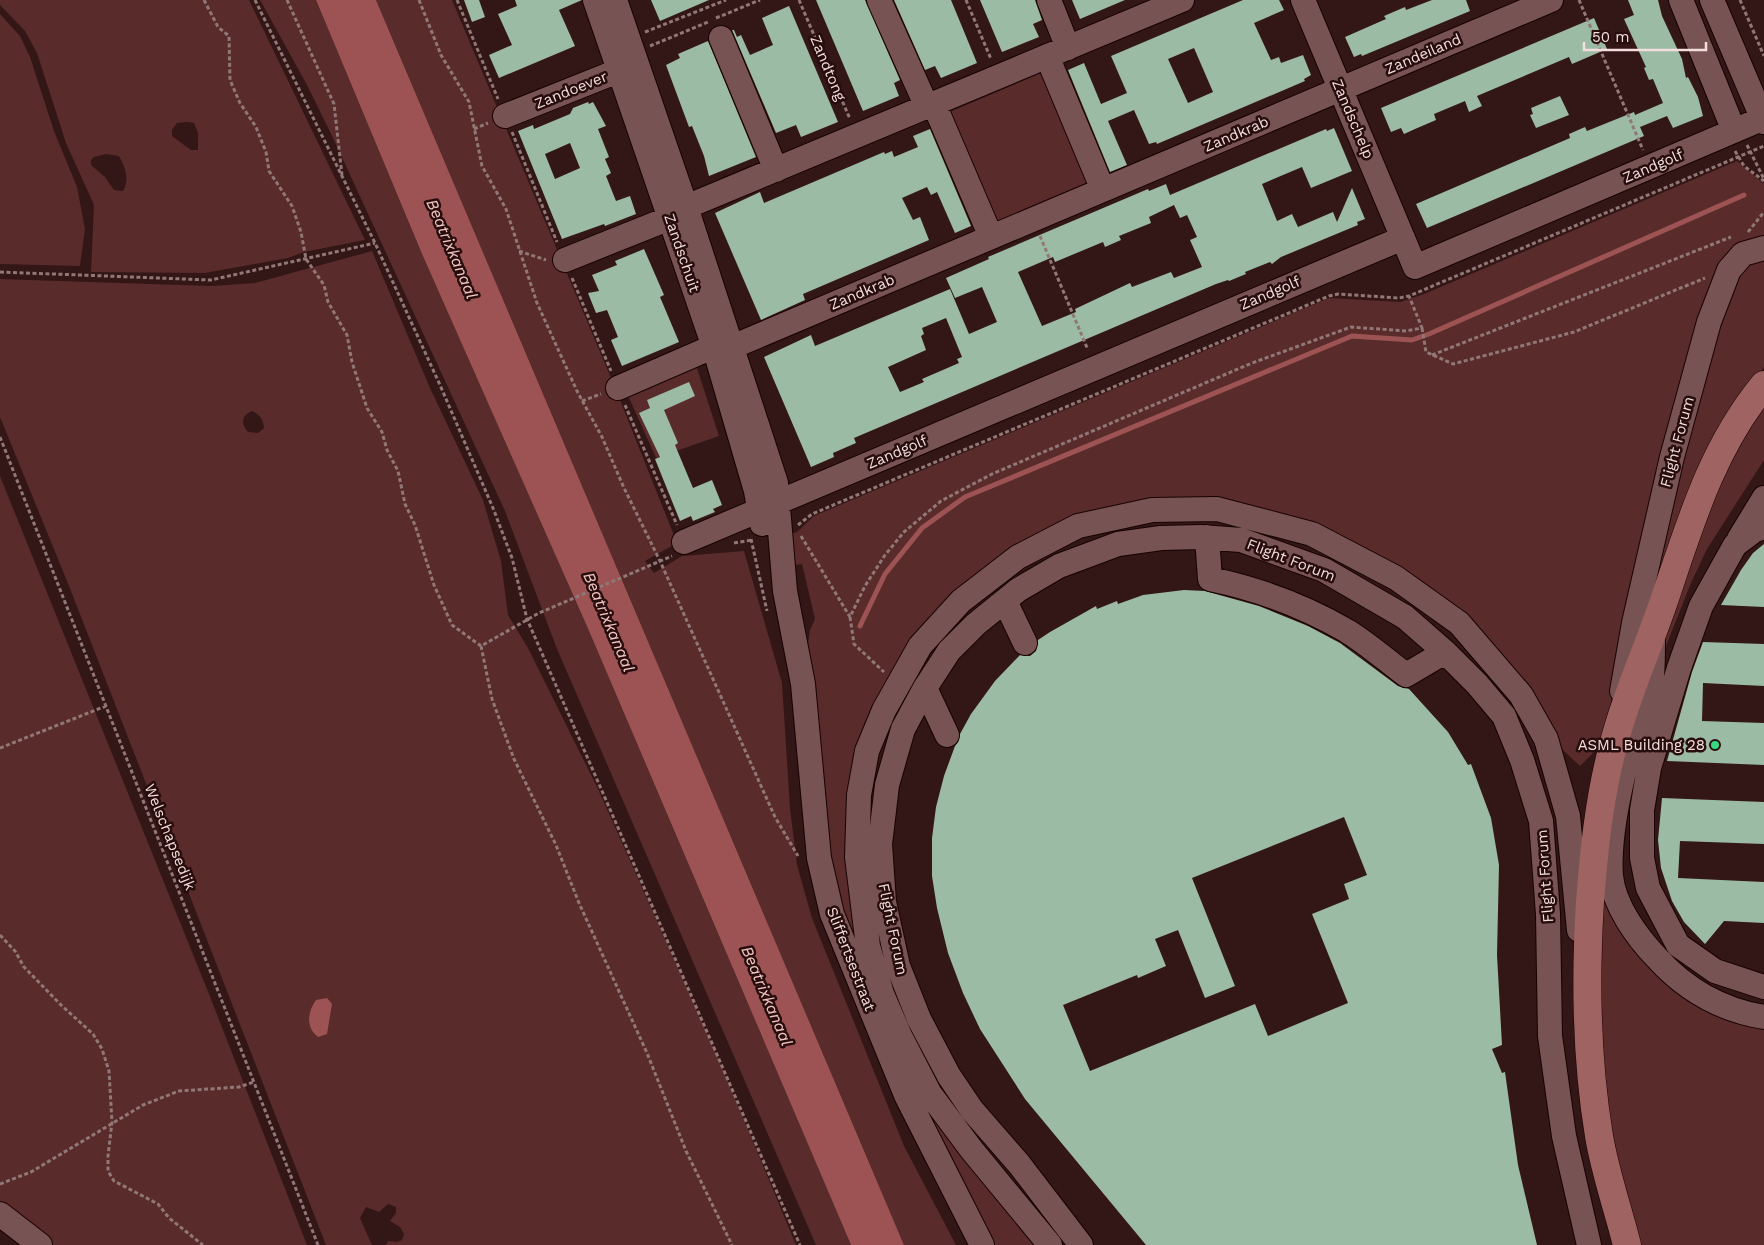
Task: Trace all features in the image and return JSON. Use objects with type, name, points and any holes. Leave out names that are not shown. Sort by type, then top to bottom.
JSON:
[{"type":"main road","name":"Flight Forum","points":[[1627,1245],[1599,1137],[1589,1060],[1586,999],[1594,853],[1602,790],[1612,748],[1638,666],[1654,631],[1713,464],[1745,408],[1764,385]]},
{"type":"street","name":"Zandschuit","points":[[595,0],[629,56]]},
{"type":"street","name":"Zandschuit","points":[[615,0],[629,56],[723,347],[776,482],[769,506]]},
{"type":"street","points":[[879,0],[991,237]]},
{"type":"street","points":[[1049,0],[1058,52],[1103,190]]},
{"type":"street","points":[[565,260],[1182,0]]},
{"type":"street","name":"Zandschelp","points":[[1303,0],[1403,238]]},
{"type":"street","name":"Zandeiland","points":[[1340,89],[1502,10],[1551,0]]},
{"type":"street","points":[[1681,0],[1734,132]]},
{"type":"street","points":[[1712,0],[1763,120]]},
{"type":"street","points":[[721,38],[776,170]]},
{"type":"street","name":"Zandoever","points":[[505,116],[629,56]]},
{"type":"street","name":"Zandkrab","points":[[723,347],[1033,220],[1340,89]]},
{"type":"street","name":"Zandgolf","points":[[769,506],[1095,366],[1403,238],[1415,267],[1763,120]]},
{"type":"street","name":"Flight Forum","points":[[1612,748],[1634,624],[1668,475],[1709,322],[1729,270],[1743,254],[1750,237]]},
{"type":"street","points":[[618,388],[723,347]]},
{"type":"street","points":[[1678,945],[1648,888],[1642,858],[1642,810],[1649,768],[1678,668],[1701,606],[1764,498]]},
{"type":"street","points":[[684,542],[769,506]]},
{"type":"street","name":"Sliffertsestraat","points":[[769,506],[773,535],[772,572],[784,592],[803,684],[819,858],[832,914],[906,1095],[982,1245]]},
{"type":"street","name":"Flight Forum","points":[[1050,1245],[967,1144],[930,1094],[900,1036],[880,986],[868,946],[857,857],[859,795],[867,751],[884,710],[920,646],[961,601],[1018,557],[1078,526],[1152,510],[1216,509],[1312,534],[1393,576],[1454,619],[1521,695],[1546,739],[1568,816],[1586,999]]},
{"type":"street","points":[[1736,544],[1756,530],[1764,527]]},
{"type":"street","points":[[1207,537],[1210,579],[1242,586],[1285,601],[1346,631],[1406,674],[1445,652]]},
{"type":"street","name":"Flight Forum","points":[[1081,1245],[1019,1164],[972,1110],[948,1076],[919,1019],[898,966],[884,902],[880,844],[887,785],[902,729],[925,688],[949,651],[976,624],[1005,600],[1018,590],[1059,566],[1118,544],[1161,538],[1207,537],[1241,540],[1324,570],[1404,617],[1445,652],[1477,684],[1504,716],[1522,760],[1541,821],[1548,914],[1550,1036],[1564,1136],[1590,1245]]},
{"type":"street","points":[[1393,576],[1404,617],[1454,619]]},
{"type":"street","points":[[1005,600],[1025,642]]},
{"type":"street","name":"Flight Forum","points":[[1654,631],[1652,676],[1632,740],[1613,838],[1611,877],[1622,909],[1636,936],[1673,976],[1689,988],[1717,1004],[1764,1017]]},
{"type":"street","points":[[925,688],[947,735]]},
{"type":"street","points":[[1613,838],[1641,900],[1660,927],[1678,945],[1715,970],[1764,987]]},
{"type":"street","points":[[930,1094],[972,1110],[967,1144]]},
{"type":"street","points":[[0,1214],[40,1245]]},
{"type":"path","points":[[204,0],[218,27],[229,36],[230,80],[240,103],[256,127],[266,152],[269,171],[292,206],[301,232],[306,260],[324,285],[328,302],[347,336],[352,362],[367,408],[382,432],[398,471],[405,504],[415,525],[441,601],[452,625],[481,646],[492,700],[514,759],[556,845],[578,903],[647,1053],[686,1151],[732,1245]]},
{"type":"path","points":[[254,0],[375,243],[493,508],[512,558],[527,619],[800,1245]]},
{"type":"path","points":[[287,0],[334,104],[343,178]]},
{"type":"path","points":[[419,0],[441,55],[469,102],[482,166],[506,209],[518,251],[537,303],[577,391],[602,437],[624,488],[660,561],[775,817],[804,864]]},
{"type":"path","points":[[629,56],[717,2],[726,0]]},
{"type":"path","points":[[629,56],[760,0]]},
{"type":"path","name":"Zandtong","points":[[799,0],[857,136]]},
{"type":"path","points":[[966,0],[998,77]]},
{"type":"path","points":[[1579,0],[1650,167]]},
{"type":"path","points":[[1740,0],[1764,56]]},
{"type":"path","points":[[1734,132],[1750,152],[1764,180]]},
{"type":"path","points":[[1734,132],[1737,157],[1744,166],[1764,180]]},
{"type":"path","name":"Zandgolf","points":[[773,535],[812,514],[1329,296],[1338,294],[1399,298],[1409,296],[1764,146]]},
{"type":"path","points":[[1750,237],[1764,212]]},
{"type":"path","points":[[1033,220],[1095,366]]},
{"type":"path","points":[[1431,356],[1732,237]]},
{"type":"path","points":[[0,272],[211,280],[375,243]]},
{"type":"path","points":[[518,251],[541,260],[565,260]]},
{"type":"path","points":[[1409,296],[1422,330],[1426,352],[1431,356],[1453,364],[1574,332],[1710,276]]},
{"type":"path","points":[[898,684],[854,644],[850,617],[865,586],[885,555],[904,532],[941,501],[992,474],[1252,363],[1352,327],[1406,331],[1422,330]]},
{"type":"path","name":"Welschapsedijk","points":[[0,437],[318,1245]]},
{"type":"path","points":[[773,535],[850,617]]},
{"type":"path","points":[[767,612],[773,535]]},
{"type":"path","points":[[481,646],[539,613],[652,564]]},
{"type":"path","points":[[0,748],[106,706]]},
{"type":"path","points":[[0,935],[15,951],[24,967],[60,1005],[93,1034],[102,1049],[109,1071],[112,1122],[108,1171],[114,1181],[158,1204],[168,1218],[203,1245]]},
{"type":"path","points":[[0,1184],[30,1172],[143,1105],[179,1091],[239,1087],[254,1082]]},
{"type":"shaded area","points":[[0,0],[249,0],[365,240],[304,252],[288,258],[205,273],[91,272],[94,205],[66,143],[37,53],[25,31],[0,5]],"holes":[[[177,123],[194,123],[198,133],[198,150],[191,150],[172,136],[172,130]],[[106,154],[119,156],[121,160],[126,178],[123,191],[114,190],[105,177],[91,165],[91,160],[94,157]]]},
{"type":"shaded area","points":[[260,0],[316,0],[422,254],[589,631],[851,1245],[816,1245],[557,649],[505,511],[334,140],[307,85]]},
{"type":"shaded area","points":[[376,0],[452,0],[616,390],[677,543],[645,561],[654,573],[682,556],[744,551],[782,683],[790,808],[797,865],[812,918],[904,1146],[956,1245],[904,1245]]},
{"type":"shaded area","points":[[0,14],[20,36],[30,57],[54,131],[77,187],[85,229],[80,266],[0,264]]},
{"type":"shaded area","points":[[1046,71],[1094,183],[993,225],[945,114]]},
{"type":"shaded area","points":[[1737,161],[1764,184],[1764,238],[1735,249],[1629,622],[1601,745],[1580,766],[1549,737],[1464,615],[1217,502],[1076,521],[956,599],[862,750],[876,992],[1045,1245],[991,1245],[920,1110],[831,880],[808,645],[810,630],[815,619],[802,564],[789,566],[788,535],[797,532],[814,516],[1329,298],[1400,302],[1424,294]]},
{"type":"shaded area","points":[[372,251],[430,388],[483,500],[501,561],[508,615],[528,648],[598,789],[719,1060],[796,1245],[386,1245],[388,1241],[397,1242],[402,1240],[404,1234],[400,1227],[390,1221],[396,1213],[396,1207],[388,1204],[379,1212],[366,1207],[360,1218],[372,1245],[326,1245],[69,586],[0,417],[0,279],[212,286],[255,283]],"holes":[[[252,411],[261,418],[264,428],[258,433],[248,432],[243,422],[244,417]]]},
{"type":"shaded area","points":[[1764,257],[1764,367],[1751,385],[1638,624],[1716,324],[1745,263]]},
{"type":"shaded area","points":[[695,362],[719,436],[656,458],[626,391]]},
{"type":"shaded area","points":[[1764,398],[1764,460],[1707,549],[1691,583],[1660,661],[1656,631],[1710,490]]},
{"type":"shaded area","points":[[0,476],[209,994],[307,1245],[53,1245],[0,1203]]},
{"type":"shaded area","points":[[1608,828],[1641,951],[1764,1022],[1764,1245],[1636,1245],[1615,1164],[1598,1008],[1601,865]]},
{"type":"water","name":"Beatrixkanaal","points":[[316,0],[376,0],[904,1245],[851,1245],[589,631],[422,254]]},
{"type":"water","points":[[327,998],[332,1004],[327,1034],[318,1037],[311,1029],[309,1019],[311,1009],[316,1000]]},
{"type":"building","points":[[464,0],[479,0],[485,17],[472,22]]},
{"type":"building","points":[[515,0],[582,0],[559,10],[575,46],[499,78],[489,55],[512,45],[498,14],[517,6]]},
{"type":"building","points":[[651,0],[709,0],[660,21]]},
{"type":"building","points":[[816,0],[865,0],[900,80],[894,83],[899,96],[863,111]]},
{"type":"building","points":[[894,0],[951,0],[977,63],[941,78],[935,66],[925,70]]},
{"type":"building","points":[[980,0],[1035,0],[1042,20],[1033,24],[1039,37],[1002,52]]},
{"type":"building","points":[[1072,0],[1125,0],[1080,19]]},
{"type":"building","points":[[1243,0],[1279,0],[1284,10],[1254,23],[1271,60],[1279,57],[1281,63],[1303,55],[1311,75],[1304,79],[1305,81],[1157,144],[1156,142],[1149,144],[1134,110],[1108,121],[1127,165],[1110,172],[1068,70],[1084,63],[1101,104],[1127,93],[1111,56]],"holes":[[[1194,48],[1213,92],[1188,103],[1168,59]]]},
{"type":"building","points":[[1432,0],[1466,0],[1470,11],[1362,56],[1361,54],[1354,57],[1345,37],[1386,19],[1384,16],[1405,7],[1406,10]]},
{"type":"building","points":[[1628,0],[1658,0],[1662,16],[1682,59],[1686,78],[1688,77],[1698,97],[1703,116],[1673,128],[1667,116],[1640,127],[1644,136],[1427,228],[1416,204],[1570,138],[1569,134],[1585,127],[1587,131],[1634,112],[1635,115],[1663,103],[1653,79],[1649,80],[1644,68],[1646,67],[1624,19],[1634,15]]},
{"type":"building","points":[[789,6],[838,122],[801,137],[796,125],[776,133],[732,30],[734,30],[737,37],[741,35],[750,55],[773,45],[762,18]]},
{"type":"building","points":[[1594,18],[1607,49],[1572,64],[1569,57],[1477,96],[1482,106],[1469,112],[1465,101],[1434,114],[1436,120],[1404,134],[1401,128],[1391,132],[1381,108]]},
{"type":"building","points":[[708,41],[756,157],[709,176],[704,156],[692,126],[689,127],[666,65],[680,58],[678,54]]},
{"type":"building","points":[[1560,96],[1569,115],[1536,128],[1530,115],[1533,114],[1531,108]]},
{"type":"building","points":[[593,102],[606,126],[598,129],[609,157],[605,159],[611,173],[606,176],[616,201],[630,196],[636,214],[562,239],[518,131],[533,125],[534,129],[570,114],[573,108]],"holes":[[[570,143],[580,168],[555,179],[545,154]]]},
{"type":"building","points":[[1334,128],[1352,171],[1311,188],[1302,167],[1262,184],[1277,221],[1292,214],[1298,227],[1333,212],[1337,222],[1352,188],[1365,219],[1357,222],[1358,225],[1281,257],[1272,264],[1270,262],[1229,281],[1216,284],[854,438],[856,443],[833,453],[834,457],[811,467],[764,357],[811,335],[815,346],[950,289],[969,334],[997,322],[982,287],[955,298],[946,278],[989,259],[988,257],[1148,189],[1149,191],[1166,184],[1170,195],[1326,129],[1327,131]],"holes":[[[1174,205],[1180,218],[1187,215],[1197,237],[1190,240],[1202,267],[1174,278],[1171,272],[1132,287],[1130,283],[1075,309],[1076,312],[1042,326],[1018,272],[1053,257],[1055,262],[1103,242],[1105,247],[1121,240],[1119,236],[1151,223],[1149,217]],[[946,318],[962,357],[957,359],[959,363],[922,379],[924,382],[900,392],[888,367],[926,350],[921,336],[924,334],[922,328]]]},
{"type":"building","points":[[930,129],[971,226],[955,233],[937,192],[931,195],[927,187],[902,198],[913,220],[920,217],[929,240],[803,294],[805,300],[761,320],[715,213],[760,192],[764,203],[884,152],[885,154],[892,151],[894,157],[918,147],[913,136]]},
{"type":"building","points":[[644,249],[664,295],[660,297],[679,342],[622,366],[611,340],[618,337],[607,310],[596,313],[588,293],[599,291],[592,275],[617,265],[615,261]]},
{"type":"building","points":[[689,382],[695,396],[664,410],[678,443],[675,445],[693,488],[712,480],[722,505],[713,509],[715,512],[693,521],[691,516],[680,521],[655,459],[660,457],[639,413],[650,408],[647,400]]},
{"type":"building","points":[[1764,544],[1764,607],[1721,605],[1741,570],[1753,553]]},
{"type":"building","points":[[1184,590],[1205,591],[1259,606],[1308,626],[1340,643],[1398,686],[1409,689],[1448,732],[1468,765],[1471,764],[1491,818],[1499,865],[1497,955],[1502,1045],[1492,1049],[1502,1073],[1505,1072],[1518,1165],[1537,1245],[1146,1245],[1025,1099],[980,1029],[963,993],[948,953],[937,908],[932,876],[932,838],[936,807],[944,776],[955,746],[971,714],[995,681],[1020,655],[1030,656],[1036,651],[1038,640],[1096,606],[1097,609],[1117,601],[1118,604],[1143,595]],"holes":[[[1344,817],[1367,875],[1344,884],[1349,899],[1312,914],[1348,1003],[1268,1036],[1255,1004],[1090,1071],[1063,1005],[1137,975],[1138,978],[1166,966],[1155,939],[1178,930],[1205,998],[1235,986],[1192,878]]]},
{"type":"building","points":[[1703,642],[1764,644],[1764,686],[1703,683],[1702,721],[1764,723],[1764,765],[1667,761],[1692,672]]},
{"type":"building","points":[[1662,798],[1764,802],[1764,844],[1680,841],[1678,878],[1764,882],[1764,923],[1724,921],[1705,944],[1684,922],[1672,901],[1661,868],[1658,840]]},
{"type":"waterway","points":[[860,626],[885,574],[922,528],[965,497],[1352,336],[1412,340],[1429,334],[1744,195]]},
{"type":"place","name":"ASML Building 28","points":[[1715,745]]}]
